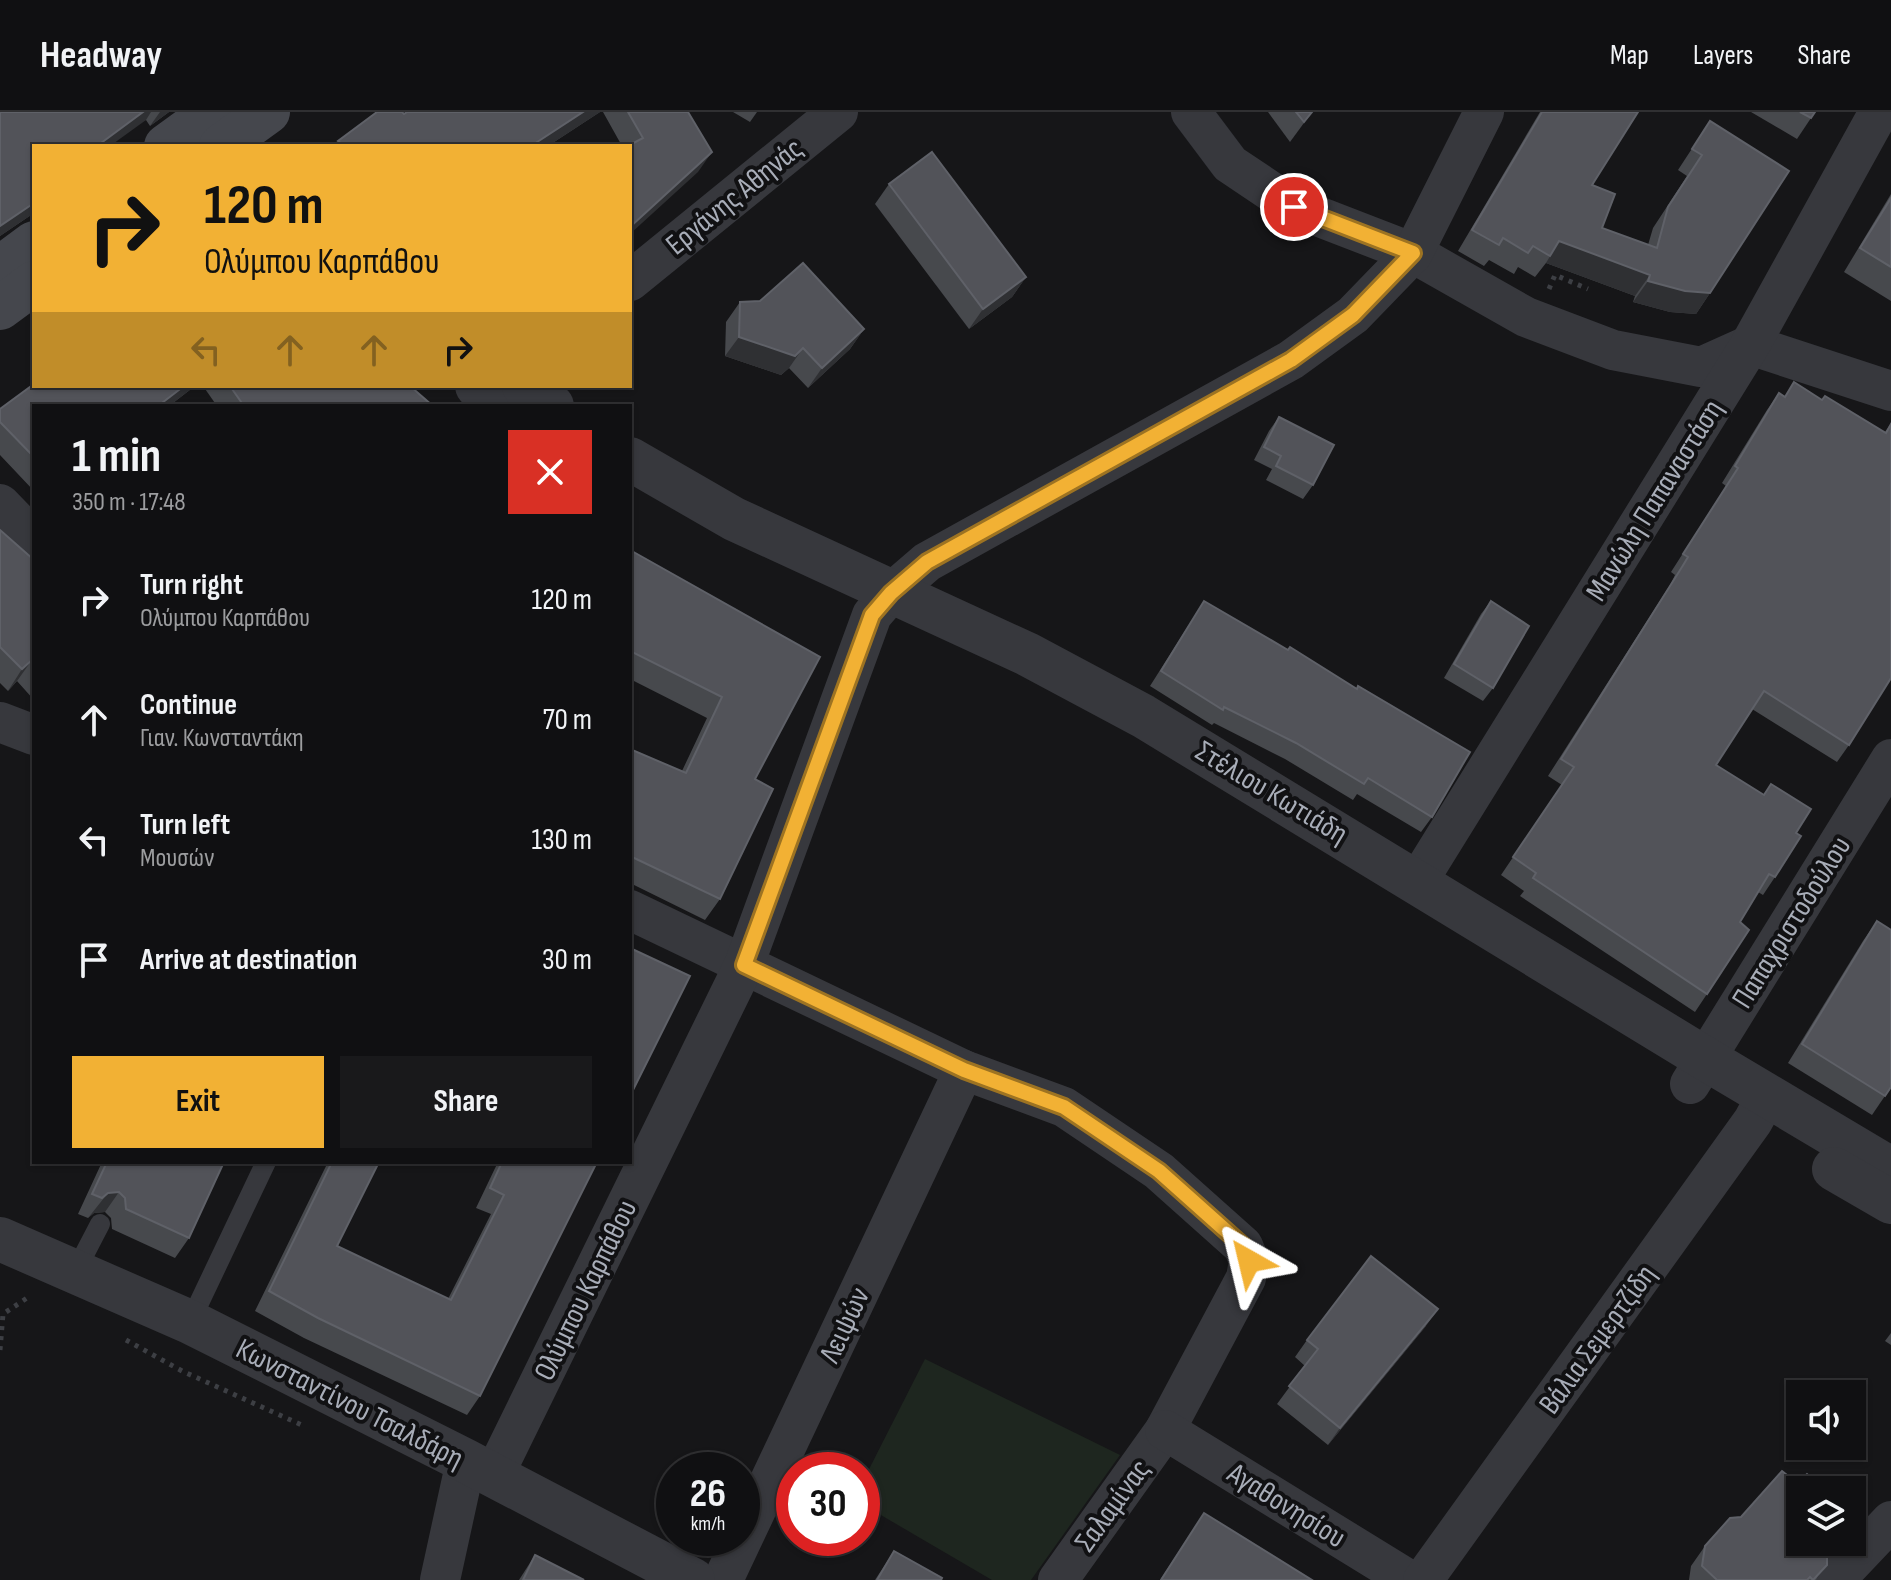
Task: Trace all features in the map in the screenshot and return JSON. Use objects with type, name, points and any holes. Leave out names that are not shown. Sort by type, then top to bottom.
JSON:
[{"type":"main road","points":[[0,268],[32,244]]},
{"type":"main road","points":[[0,308],[32,284]]},
{"type":"street","name":"Εργάνης Αθηνάς","points":[[632,279],[838,112]]},
{"type":"street","points":[[1191,112],[1230,164],[1294,207],[1413,253],[1526,317],[1613,350],[1701,367],[1750,345],[1891,391]]},
{"type":"street","points":[[882,604],[927,562],[1291,360],[1353,315],[1413,253],[1484,112]]},
{"type":"street","name":"Μανώλη Παπαναστάση","points":[[1418,881],[1750,345],[1879,112]]},
{"type":"street","points":[[496,394],[543,404]]},
{"type":"street","name":"Στέλιου Κωτιάδη","points":[[632,460],[882,604],[1179,767],[1760,1108],[1891,1169]]},
{"type":"street","name":"Στέλιου Κωτιάδη","points":[[632,494],[719,544],[1027,654],[1106,695],[1205,751],[1418,881],[1698,1072]]},
{"type":"street","points":[[0,504],[32,537]]},
{"type":"street","name":"Ολύμπου Καρπάθου","points":[[440,1580],[480,1468],[744,965],[882,604]]},
{"type":"street","points":[[0,722],[32,734]]},
{"type":"street","name":"Παπαχριστοδούλου","points":[[1698,1072],[1891,759]]},
{"type":"street","name":"Σαλαμίνας","points":[[632,911],[964,1070],[1064,1107],[1159,1171],[1243,1246],[1249,1261],[1246,1278],[1165,1430],[1058,1580]]},
{"type":"street","name":"Λειψών","points":[[723,1580],[964,1070]]},
{"type":"street","name":"Στέλιου Κωτιάδη","points":[[1760,1108],[1891,1202]]},
{"type":"street","name":"Βάλια Σεμερτζίδη","points":[[1423,1580],[1760,1108]]},
{"type":"street","name":"Κωνσταντίνου Τσαλδάρη","points":[[0,1239],[56,1282],[190,1322],[480,1468],[670,1575]]},
{"type":"street","name":"Αγαθονησίου","points":[[1165,1430],[1409,1580]]},
{"type":"street","points":[[1835,1580],[1891,1521]]},
{"type":"lane","points":[[190,1322],[265,1164]]},
{"type":"lane","points":[[56,1282],[100,1224]]},
{"type":"path","points":[[1552,293],[1547,292],[1555,275],[1588,289]]},
{"type":"path","points":[[0,1350],[1,1314],[56,1282]]},
{"type":"path","points":[[117,1334],[182,1371],[313,1431]]},
{"type":"shaded area","points":[[925,1359],[1120,1455],[1031,1580],[992,1580],[880,1515],[878,1452]]},
{"type":"building","points":[[0,112],[143,112],[100,144],[32,144],[32,204],[0,226]]},
{"type":"building","points":[[377,112],[583,112],[534,144],[342,144],[338,141]]},
{"type":"building","points":[[628,112],[688,112],[712,152],[632,225],[632,144],[643,138]]},
{"type":"building","points":[[1296,112],[1312,112],[1304,122]]},
{"type":"building","points":[[1542,112],[1638,112],[1592,185],[1615,194],[1602,228],[1657,248],[1668,207],[1702,155],[1692,149],[1710,121],[1789,171],[1710,293],[1685,291],[1648,281],[1650,275],[1559,241],[1550,256],[1533,246],[1528,253],[1503,238],[1499,245],[1472,230]]},
{"type":"building","points":[[1800,112],[1815,112],[1811,118]]},
{"type":"building","points":[[932,152],[1026,277],[983,309],[889,184]]},
{"type":"building","points":[[1891,198],[1891,267],[1860,248]]},
{"type":"building","points":[[803,263],[864,329],[822,368],[803,348],[795,356],[739,337],[740,302],[760,301]]},
{"type":"building","points":[[1794,382],[1822,400],[1825,396],[1886,433],[1891,424],[1891,678],[1849,745],[1764,691],[1716,765],[1764,795],[1771,784],[1811,809],[1796,833],[1801,836],[1775,877],[1769,874],[1740,922],[1749,930],[1707,994],[1533,878],[1536,873],[1513,857],[1574,767],[1561,759],[1688,557],[1683,554],[1738,468],[1735,466],[1779,393],[1785,397]]},
{"type":"building","points":[[32,385],[32,388],[181,388],[161,404],[32,404],[32,455],[0,422],[0,409]]},
{"type":"building","points":[[231,388],[412,388],[431,404],[243,404]]},
{"type":"building","points":[[1279,417],[1334,445],[1313,485],[1276,466],[1281,456],[1264,447]]},
{"type":"building","points":[[0,530],[32,558],[32,660],[22,669],[0,647]]},
{"type":"building","points":[[632,551],[820,657],[755,779],[773,789],[720,899],[632,857],[632,750],[686,773],[722,697],[632,652]]},
{"type":"building","points":[[1204,601],[1288,650],[1290,647],[1357,689],[1358,686],[1470,752],[1432,817],[1368,778],[1364,784],[1296,743],[1224,707],[1223,710],[1161,671]]},
{"type":"building","points":[[1491,601],[1529,626],[1493,688],[1454,664]]},
{"type":"building","points":[[1877,921],[1891,930],[1891,1087],[1885,1096],[1802,1044]]},
{"type":"building","points":[[632,949],[690,976],[632,1092]]},
{"type":"building","points":[[106,1164],[223,1164],[189,1238],[126,1209],[125,1198],[119,1192],[108,1193],[102,1198],[92,1194]]},
{"type":"building","points":[[331,1164],[378,1164],[337,1246],[451,1300],[504,1195],[490,1188],[501,1164],[596,1164],[480,1396],[269,1291]]},
{"type":"building","points":[[1371,1256],[1438,1309],[1340,1428],[1289,1386],[1318,1349],[1307,1340]]},
{"type":"building","points":[[1782,1471],[1788,1476],[1786,1556],[1827,1556],[1827,1565],[1813,1580],[1810,1577],[1807,1580],[1717,1580],[1702,1566],[1705,1546],[1730,1518],[1741,1517]]},
{"type":"building","points":[[1204,1513],[1312,1580],[1161,1580]]},
{"type":"building","points":[[894,1551],[942,1578],[941,1580],[877,1580]]},
{"type":"building","points":[[535,1555],[584,1580],[523,1580]]},
{"type":"route","points":[[1249,1261],[1243,1246],[1159,1171],[1064,1107],[964,1070],[744,965],[872,615],[891,593],[927,562],[1291,360],[1353,315],[1413,253],[1294,207]]}]
